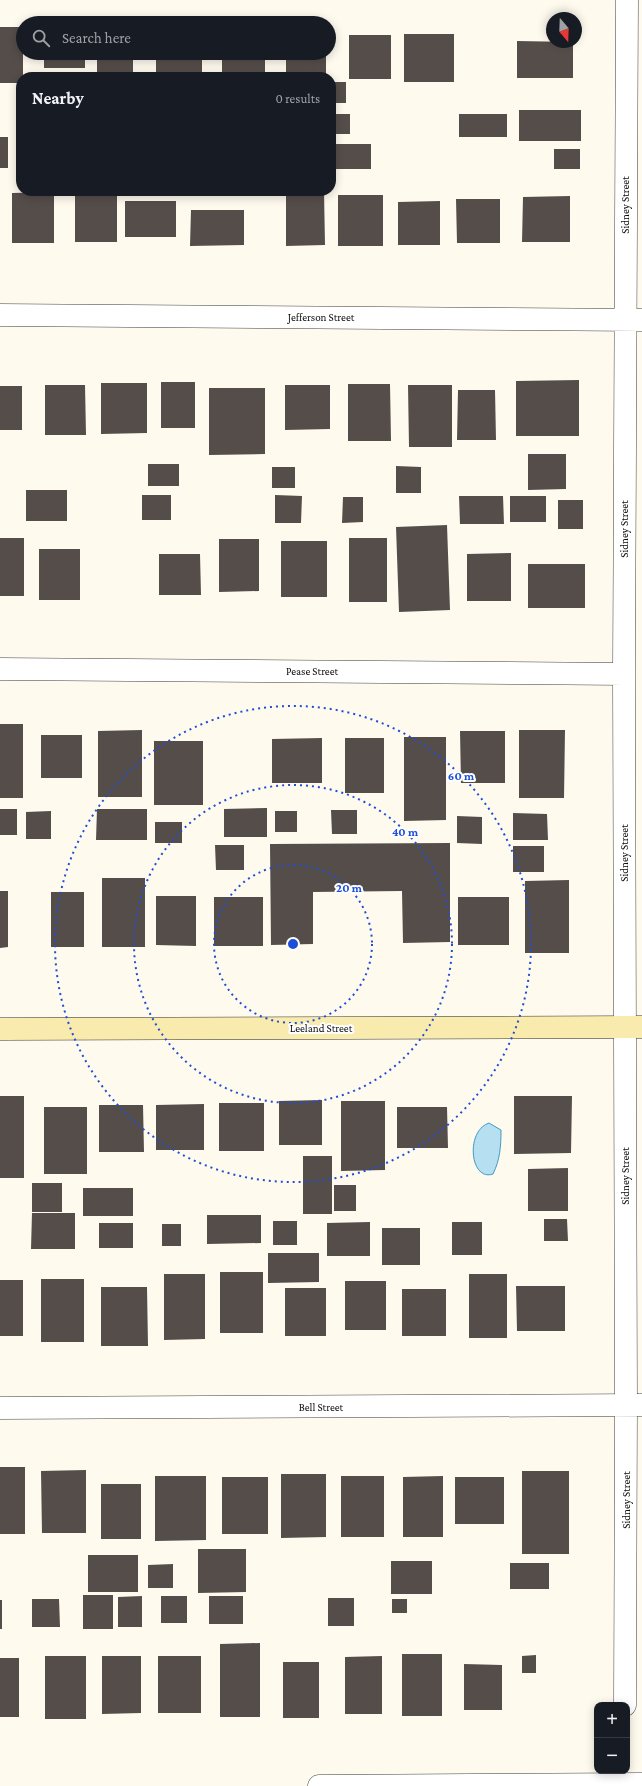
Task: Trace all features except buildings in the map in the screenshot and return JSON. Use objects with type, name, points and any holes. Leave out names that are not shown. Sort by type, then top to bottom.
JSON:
[{"type":"main road","name":"Leeland Street","points":[[0,1029],[633,1027]]},
{"type":"street","name":"Sidney Street","points":[[625,1702],[634,1405],[633,1027],[624,674],[633,320],[627,0]]},
{"type":"street","name":"Jefferson Street","points":[[0,315],[633,320]]},
{"type":"street","name":"Pease Street","points":[[0,669],[624,674]]},
{"type":"street","name":"Bell Street","points":[[0,1408],[634,1405]]},
{"type":"street","points":[[320,1786],[629,1781]]},
{"type":"water","points":[[489,1123],[501,1130],[501,1142],[499,1158],[493,1174],[485,1174],[479,1171],[473,1154],[476,1135],[481,1128]]}]
